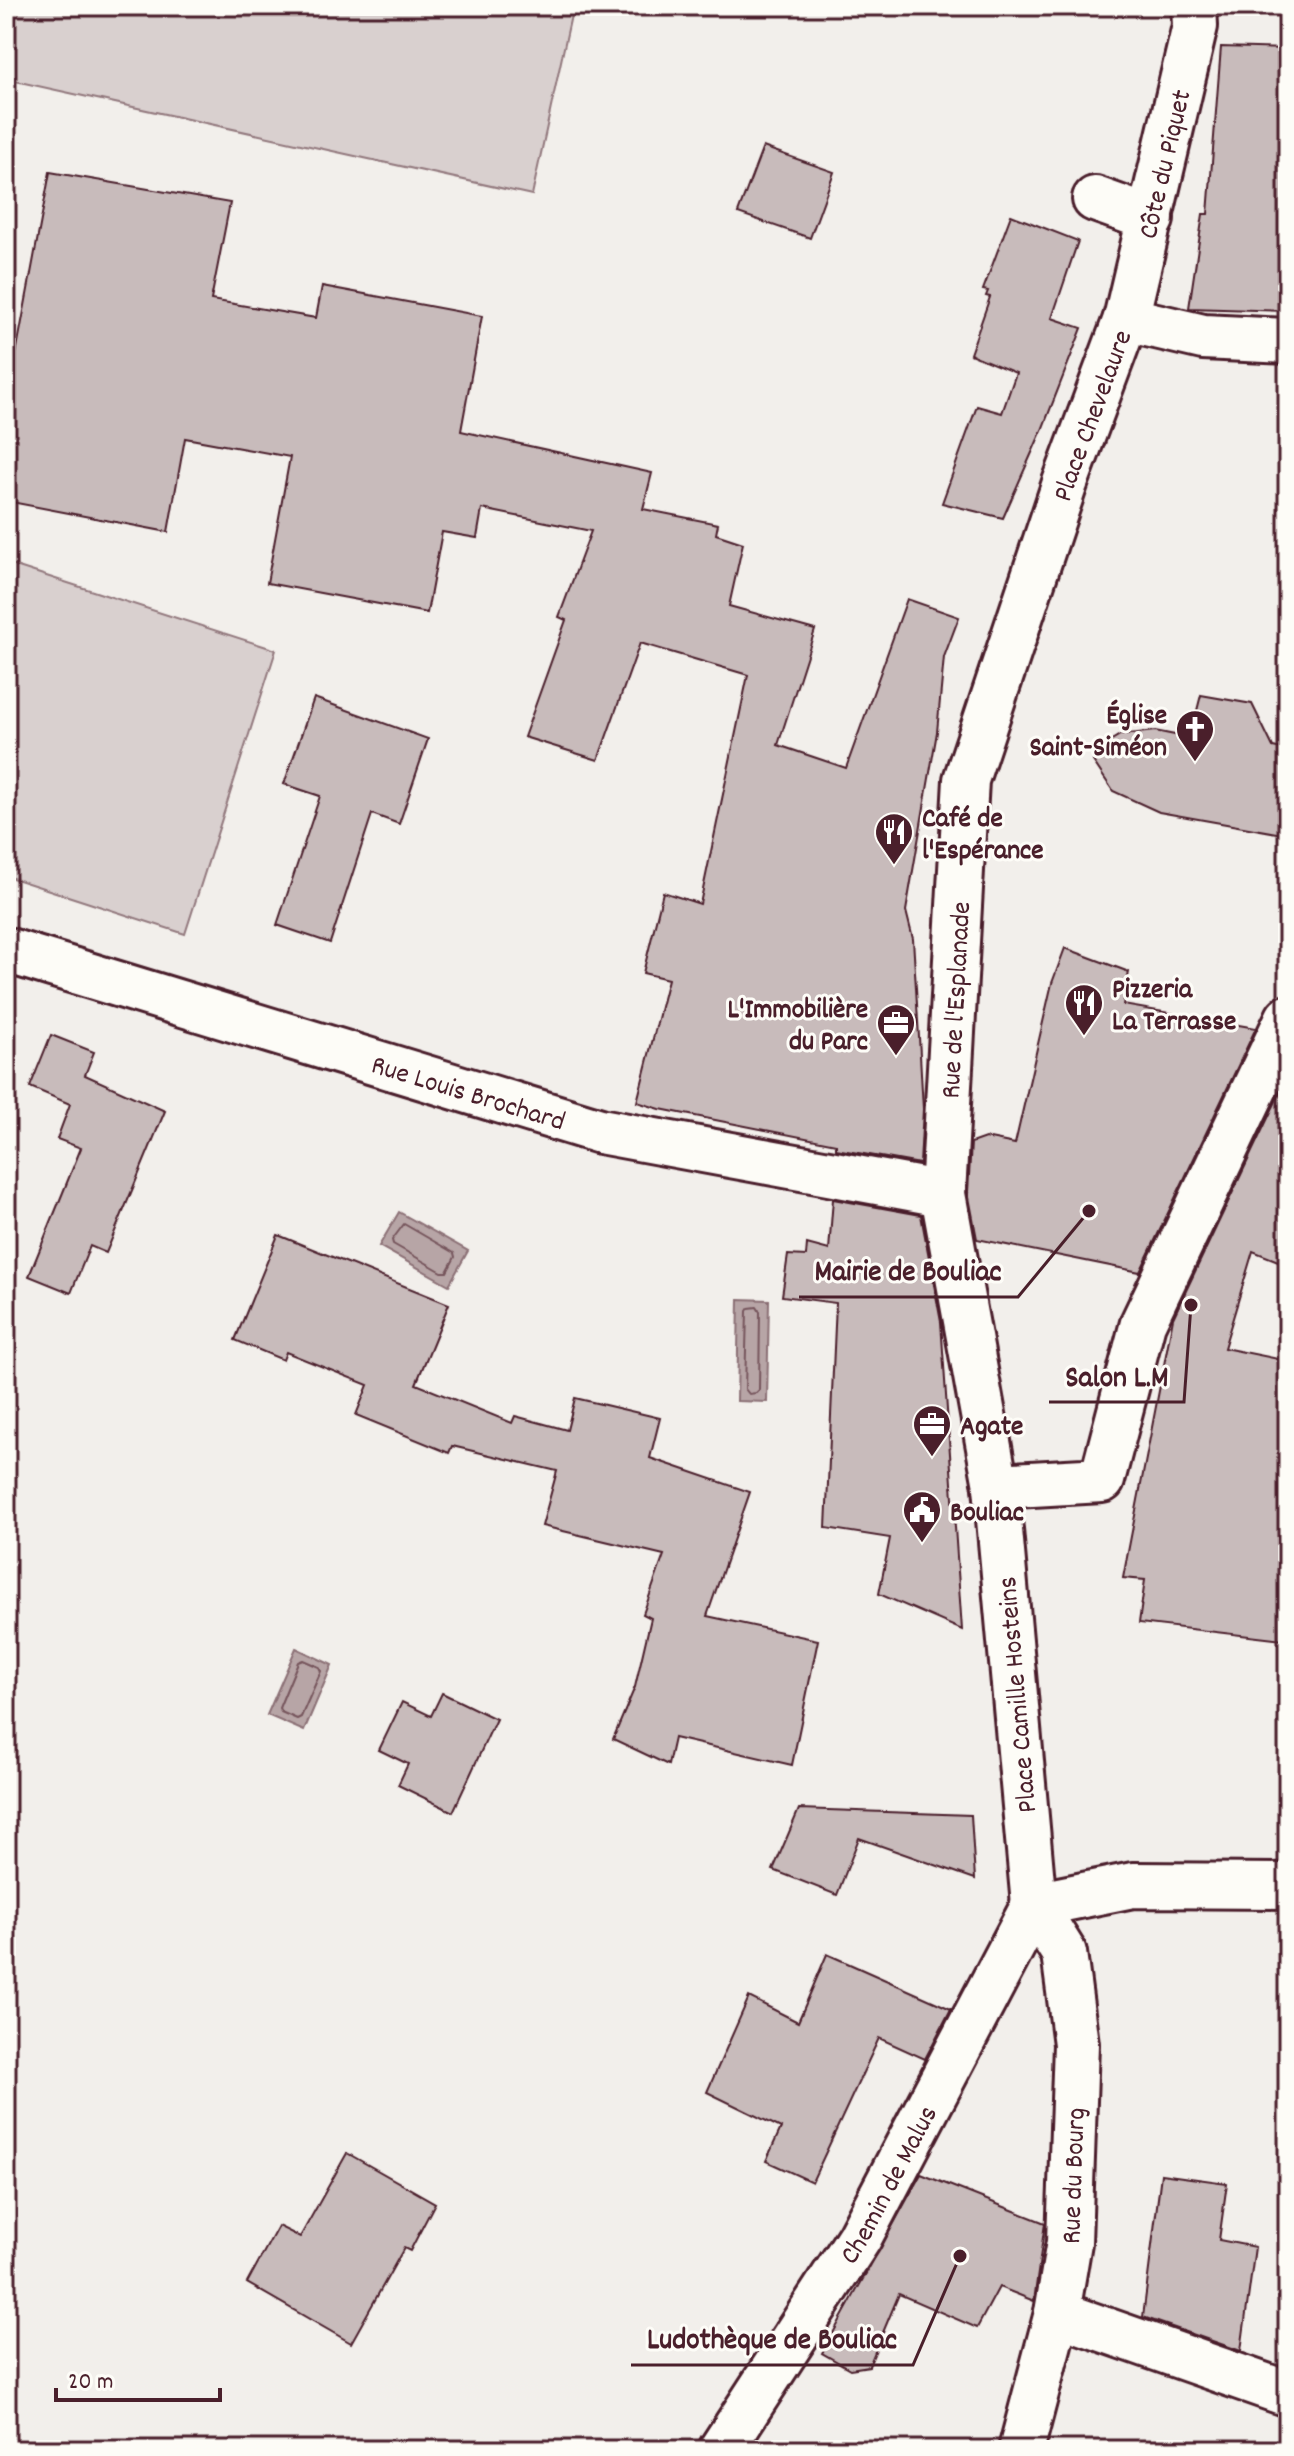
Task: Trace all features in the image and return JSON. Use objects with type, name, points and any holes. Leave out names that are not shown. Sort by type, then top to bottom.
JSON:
[{"type":"street","name":"Côte du Piquet","points":[[1126,319],[1195,26],[1194,6]]},
{"type":"street","points":[[1095,199],[1151,219]]},
{"type":"street","name":"Place Chevelaure","points":[[1049,532],[1126,319],[1203,337],[1288,341]]},
{"type":"street","name":"Rue de l'Esplanade","points":[[943,1194],[966,780],[1049,532]]},
{"type":"street","name":"Rue Louis Brochard","points":[[6,950],[600,1131],[943,1194]]},
{"type":"street","points":[[996,1486],[1102,1480],[1143,1323],[1288,1018]]},
{"type":"street","name":"Place Camille Hosteins","points":[[943,1194],[996,1486],[1034,1905]]},
{"type":"street","points":[[1034,1905],[1133,1885],[1288,1886]]},
{"type":"street","name":"Rue du Bourg","points":[[1021,2450],[1057,2313],[1069,2242],[1076,2044],[1064,1953],[1034,1905]]},
{"type":"street","name":"Chemin de Malus","points":[[721,2450],[859,2238],[1034,1905]]},
{"type":"street","points":[[1057,2313],[1288,2394]]},
{"type":"shaded area","points":[[6,6],[573,6],[532,195],[6,79]]},
{"type":"shaded area","points":[[6,563],[276,650],[185,934],[6,876]]},
{"type":"water","points":[[399,1212],[468,1251],[449,1285],[379,1246]]},
{"type":"water","points":[[739,1299],[769,1300],[767,1402],[737,1401]]},
{"type":"water","points":[[296,1648],[332,1665],[304,1731],[267,1715]]},
{"type":"building","points":[[1221,47],[1288,49],[1288,311],[1189,308],[1203,214],[1208,214]]},
{"type":"building","points":[[763,147],[834,172],[810,238],[738,213]]},
{"type":"building","points":[[50,172],[230,203],[211,300],[316,318],[322,286],[482,316],[461,431],[652,473],[643,509],[718,524],[716,534],[743,543],[729,606],[815,630],[778,745],[846,768],[907,599],[959,617],[944,657],[937,732],[906,911],[913,939],[923,1109],[920,1164],[836,1149],[836,1144],[637,1102],[668,979],[643,973],[663,892],[700,904],[748,675],[640,643],[598,760],[524,737],[566,620],[559,617],[591,531],[482,509],[477,538],[442,532],[427,613],[267,583],[290,457],[185,438],[168,532],[6,501],[6,407]]},
{"type":"building","points":[[1011,215],[1078,241],[1052,318],[1082,328],[1003,518],[942,503],[977,406],[1002,413],[1016,373],[970,354],[990,297],[986,296],[988,291],[983,290]]},
{"type":"building","name":"Église Saint-Siméon","points":[[1201,695],[1252,704],[1273,747],[1288,750],[1288,835],[1159,812],[1113,791],[1093,761],[1105,744],[1120,735],[1155,731],[1190,738]]},
{"type":"building","points":[[314,698],[428,739],[399,824],[372,814],[330,943],[277,925],[320,796],[284,784]]},
{"type":"building","points":[[1065,948],[1129,972],[1123,1005],[1256,1028],[1140,1272],[977,1239],[968,1192],[971,1143],[985,1138],[1015,1144],[1052,983]]},
{"type":"building","points":[[51,1035],[94,1052],[85,1075],[165,1111],[106,1253],[90,1246],[71,1293],[29,1276],[81,1148],[57,1139],[70,1104],[30,1087]]},
{"type":"building","points":[[1288,1076],[1288,1265],[1253,1251],[1224,1348],[1288,1361],[1288,1588],[1283,1640],[1139,1623],[1145,1580],[1123,1578],[1173,1318]]},
{"type":"building","points":[[833,1199],[921,1215],[941,1322],[962,1630],[879,1594],[890,1538],[826,1528],[836,1303],[782,1296],[788,1255],[806,1256],[807,1244],[829,1250]]},
{"type":"building","points":[[278,1235],[449,1304],[416,1384],[512,1423],[515,1416],[567,1430],[575,1398],[660,1418],[650,1458],[750,1492],[707,1616],[818,1640],[792,1765],[674,1738],[668,1765],[613,1739],[635,1687],[651,1618],[643,1614],[664,1555],[542,1526],[557,1471],[452,1446],[449,1453],[356,1415],[368,1385],[286,1352],[283,1360],[235,1340]]},
{"type":"building","points":[[442,1693],[496,1719],[453,1812],[398,1785],[408,1764],[379,1750],[402,1702],[431,1716]]},
{"type":"building","points":[[799,1809],[971,1815],[975,1879],[859,1838],[837,1895],[773,1870]]},
{"type":"building","points":[[827,1954],[951,2009],[925,2059],[879,2038],[812,2182],[766,2161],[781,2128],[707,2092],[749,1997],[798,2022]]},
{"type":"building","points":[[347,2153],[435,2203],[410,2251],[404,2248],[351,2343],[247,2283],[278,2226],[300,2237]]},
{"type":"building","points":[[921,2174],[1045,2223],[1034,2301],[999,2287],[977,2328],[899,2294],[869,2366],[850,2369],[822,2353]]},
{"type":"building","points":[[1161,2174],[1227,2183],[1219,2240],[1255,2247],[1241,2351],[1143,2317]]},
{"type":"place","name":"Église Saint-Siméon","points":[[1195,763]]},
{"type":"place","name":"Café de l'Espérance","points":[[894,866]]},
{"type":"place","name":"Pizzeria La Terrasse","points":[[1084,1037]]},
{"type":"place","name":"L'Immobilière du Parc","points":[[896,1057]]},
{"type":"place","name":"Mairie de Bouliac","points":[[1089,1211]]},
{"type":"place","name":"Salon L.M","points":[[1191,1305]]},
{"type":"place","name":"Agate","points":[[932,1458]]},
{"type":"place","name":"Bouliac","points":[[922,1544]]},
{"type":"place","name":"Ludothèque de Bouliac","points":[[960,2256]]}]
